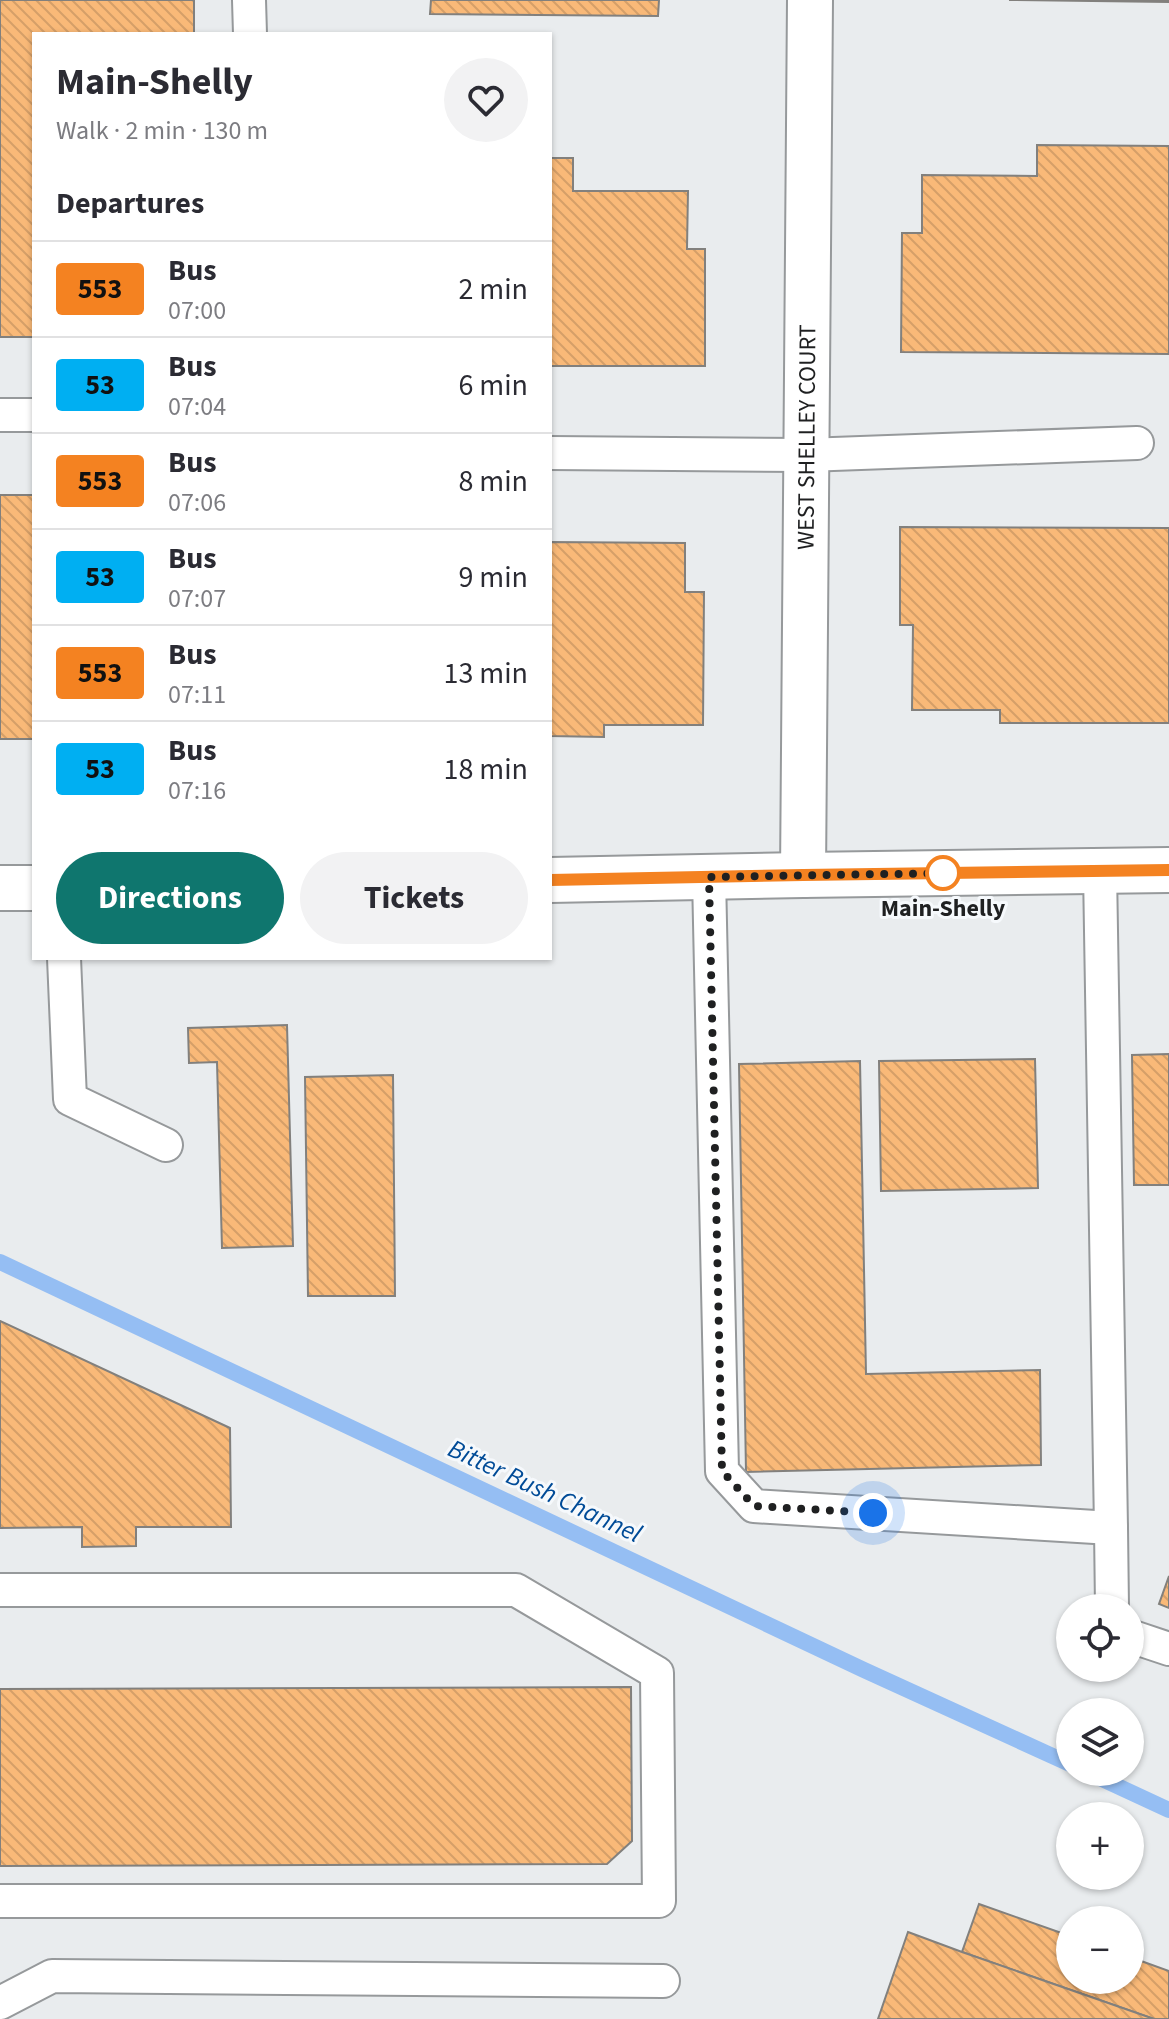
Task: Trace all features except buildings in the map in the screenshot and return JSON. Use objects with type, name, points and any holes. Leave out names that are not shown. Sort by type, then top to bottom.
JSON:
[{"type":"street","name":"WEST SHELLEY COURT","points":[[803,875],[810,0]]},
{"type":"street","points":[[552,880],[1169,870]]},
{"type":"street","points":[[0,888],[32,888]]},
{"type":"lane","points":[[249,0],[250,32]]},
{"type":"lane","points":[[0,415],[32,415]]},
{"type":"lane","points":[[552,453],[806,455],[1137,443]]},
{"type":"lane","points":[[1100,871],[1112,1594]]},
{"type":"lane","points":[[709,877],[722,1471],[754,1506],[1111,1528]]},
{"type":"lane","points":[[64,960],[70,1099],[166,1145]]},
{"type":"lane","points":[[0,1590],[516,1590],[657,1673],[659,1901],[0,1901]]},
{"type":"lane","points":[[1144,1641],[1169,1649]]},
{"type":"lane","points":[[0,2003],[52,1976],[663,1981]]},
{"type":"waterway","name":"Bitter Bush Channel","points":[[0,1262],[1056,1758]]},
{"type":"waterway","name":"Bitter Bush Channel","points":[[1117,1786],[1169,1810]]},
{"type":"bus line","name":"553","points":[[552,880],[1169,870]]},
{"type":"place","name":"Main-Shelly","points":[[943,873]]},
{"type":"route","points":[[873,1513],[754,1506],[722,1471],[709,877],[952,873],[943,873]]}]
